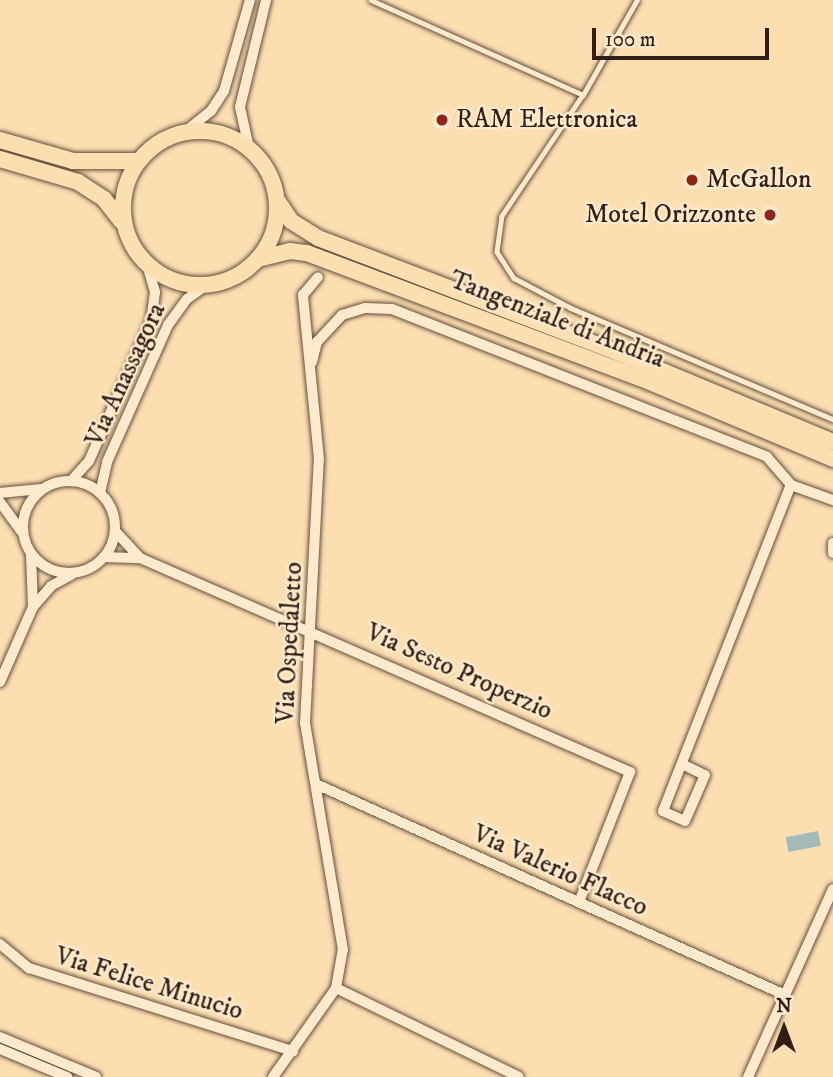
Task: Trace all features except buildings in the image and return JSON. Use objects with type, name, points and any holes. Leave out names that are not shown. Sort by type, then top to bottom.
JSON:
[{"type":"main road","name":"Tangenziale di Andria","points":[[124,225],[124,191],[138,161],[159,143],[185,132],[219,133],[249,148],[268,171],[277,200],[291,221],[318,238],[619,353],[833,442]]},
{"type":"main road","points":[[0,140],[73,161],[138,161]]},
{"type":"main road","points":[[0,159],[87,187],[111,205],[148,267]]},
{"type":"main road","name":"Tangenziale di Andria","points":[[148,267],[175,282],[206,285],[243,273],[258,260],[274,232],[277,200]]},
{"type":"main road","name":"Tangenziale di Andria","points":[[258,260],[297,251],[332,262],[650,382],[833,459]]},
{"type":"street","points":[[185,132],[211,111],[224,91],[250,0]]},
{"type":"street","points":[[249,148],[240,107],[266,0]]},
{"type":"street","name":"Via Anassagora","points":[[71,481],[89,461],[151,321],[155,292],[148,267]]},
{"type":"street","name":"Via Ospedaletto","points":[[273,1077],[336,988],[342,928],[305,723],[319,459],[303,295],[318,277]]},
{"type":"street","name":"Via Anassagora","points":[[100,493],[112,449],[167,325],[187,299],[206,285]]},
{"type":"street","points":[[310,366],[317,342],[342,315],[365,308],[391,309],[767,457],[792,485],[833,500]]},
{"type":"street","points":[[0,493],[45,488],[71,481],[100,493],[111,510],[115,531],[104,557],[80,572],[56,581],[33,607],[0,682]]},
{"type":"street","points":[[682,764],[705,775],[685,821],[663,811],[792,485]]},
{"type":"street","points":[[24,537],[27,508],[45,488]]},
{"type":"street","points":[[0,502],[24,537],[30,551],[33,607]]},
{"type":"street","name":"Via Sesto Properzio","points":[[115,531],[140,558]]},
{"type":"street","points":[[833,543],[833,553]]},
{"type":"street","points":[[30,551],[52,570],[80,572]]},
{"type":"street","name":"Via Sesto Properzio","points":[[104,557],[140,558],[311,629],[630,772],[579,902]]},
{"type":"street","name":"Via Valerio Flacco","points":[[318,785],[785,995]]},
{"type":"street","points":[[748,1077],[833,889]]},
{"type":"street","name":"Via Felice Minucio","points":[[0,944],[29,968],[293,1051]]},
{"type":"street","points":[[336,988],[519,1077]]},
{"type":"street","points":[[0,1037],[96,1077]]},
{"type":"street","points":[[0,1048],[67,1077]]},
{"type":"lane","points":[[371,0],[583,95]]},
{"type":"lane","points":[[637,0],[583,95],[502,216],[497,252],[503,263],[529,287],[571,308],[833,419]]},
{"type":"water","points":[[818,831],[821,846],[788,852],[786,837]]},
{"type":"place","name":"RAM Elettronica","points":[[442,120]]},
{"type":"place","name":"McGallon","points":[[692,180]]},
{"type":"place","name":"Motel Orizzonte","points":[[770,215]]}]
